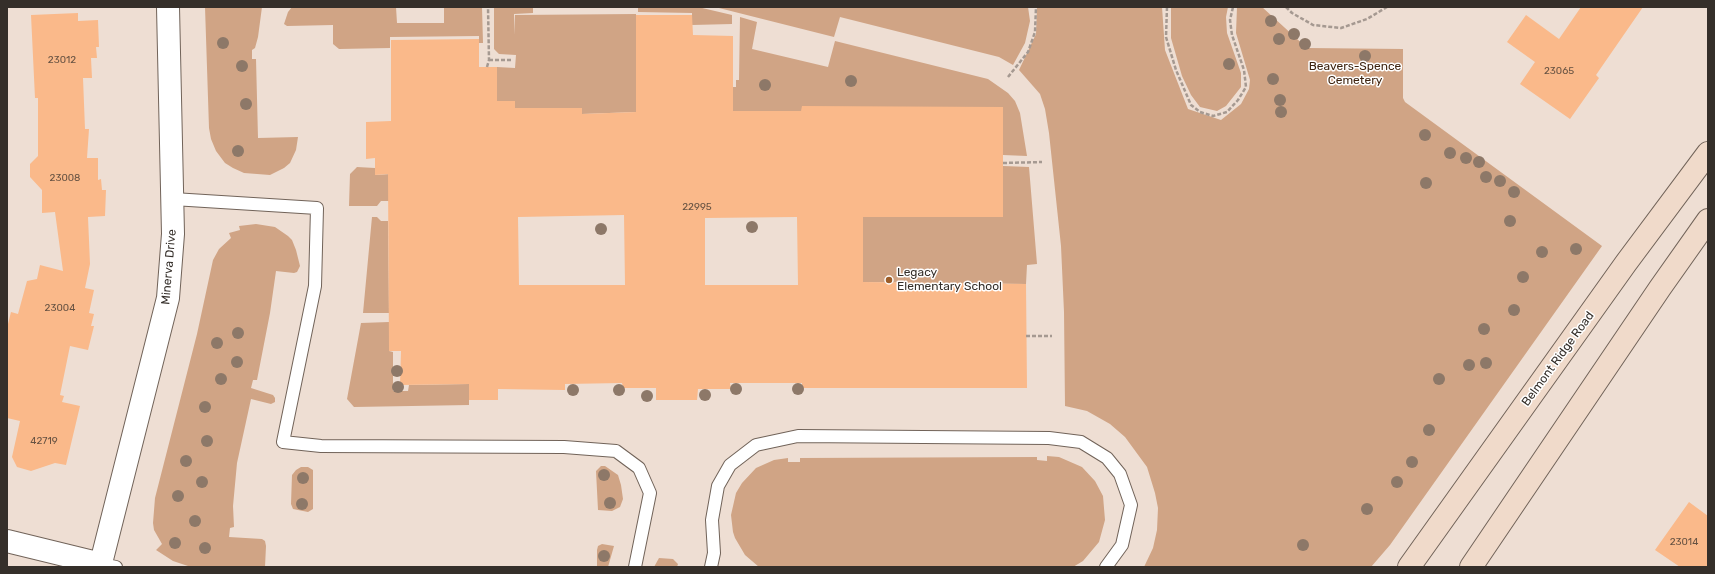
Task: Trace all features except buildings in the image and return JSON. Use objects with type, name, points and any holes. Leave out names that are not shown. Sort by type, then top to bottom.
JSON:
[{"type":"main road","name":"Belmont Ridge Road","points":[[1409,567],[1626,263],[1708,153]]},
{"type":"main road","points":[[1472,567],[1660,288],[1708,220]]},
{"type":"street","name":"Minerva Drive","points":[[106,566],[168,298],[173,234],[173,199],[168,7]]},
{"type":"street","points":[[7,540],[106,566]]},
{"type":"lane","points":[[173,199],[317,208],[315,286],[283,442],[321,446],[564,447],[616,451],[639,468],[650,493],[635,567]]},
{"type":"lane","points":[[711,567],[714,553],[712,520],[718,486],[730,465],[756,445],[798,436],[1049,438],[1081,442],[1107,458],[1120,474],[1131,505],[1122,545],[1106,567]]},
{"type":"path","points":[[487,67],[489,60],[488,7]]},
{"type":"path","points":[[1008,77],[1028,52],[1035,32],[1036,7]]},
{"type":"path","points":[[1167,7],[1166,37],[1176,70],[1191,105],[1200,112],[1213,116],[1227,112],[1238,100],[1246,86],[1244,70],[1232,35],[1230,20],[1233,7]]},
{"type":"path","points":[[1286,7],[1292,14],[1313,25],[1341,28],[1367,19],[1387,7]]},
{"type":"path","points":[[489,60],[512,60]]},
{"type":"path","points":[[1003,163],[1042,162]]},
{"type":"path","points":[[1026,336],[1052,336]]},
{"type":"green space","points":[[205,7],[262,7],[258,37],[255,48],[252,50],[252,59],[256,59],[258,138],[298,137],[296,150],[290,163],[284,168],[270,175],[244,173],[233,168],[225,163],[216,151],[211,139],[209,128]]},
{"type":"green space","points":[[292,7],[396,7],[397,23],[444,23],[444,7],[482,7],[483,43],[479,43],[479,36],[390,37],[390,48],[339,49],[333,44],[333,25],[287,26],[284,24],[288,12]]},
{"type":"green space","points":[[494,7],[533,7],[533,13],[514,14],[515,35],[515,15],[636,14],[636,112],[582,114],[582,108],[515,108],[515,101],[497,101],[497,67],[515,68],[516,55],[499,54],[494,49]]},
{"type":"green space","points":[[638,7],[698,7],[732,15],[732,24],[692,25],[692,13],[638,12]]},
{"type":"green space","points":[[715,7],[1028,7],[1030,21],[1025,43],[1013,65],[999,57],[840,17],[834,37]]},
{"type":"green space","name":"Beavers-Spence Cemetery","points":[[1037,7],[1162,7],[1165,50],[1188,109],[1221,120],[1241,104],[1249,89],[1250,80],[1236,33],[1237,7],[1262,7],[1307,48],[1403,49],[1403,98],[1405,102],[1602,246],[1390,545],[1371,567],[1144,567],[1153,548],[1157,530],[1158,508],[1147,467],[1125,437],[1110,424],[1087,411],[1065,406],[1064,312],[1061,246],[1049,133],[1045,109],[1040,94],[1019,70],[1036,34]]},
{"type":"green space","points":[[1171,7],[1228,7],[1226,17],[1227,33],[1241,73],[1241,87],[1226,106],[1217,111],[1200,107],[1191,95],[1182,76],[1171,38]]},
{"type":"green space","points":[[740,17],[757,22],[752,49],[828,67],[835,41],[988,79],[1008,93],[1015,101],[1020,113],[1027,156],[1003,155],[801,111],[715,111],[733,87],[736,87],[736,80],[739,80]]},
{"type":"green space","points":[[1003,166],[1029,167],[1037,264],[1027,265],[1026,284],[863,282],[863,217],[1003,217]]},
{"type":"green space","points":[[357,167],[375,168],[375,175],[391,174],[391,201],[381,201],[377,206],[349,206],[350,174]]},
{"type":"green space","points":[[372,217],[377,217],[381,221],[388,221],[389,313],[363,313]]},
{"type":"green space","points":[[256,224],[275,227],[288,236],[292,240],[296,250],[300,266],[297,272],[294,273],[276,271],[270,313],[257,380],[253,380],[251,388],[273,395],[275,402],[271,404],[251,399],[237,463],[233,506],[234,527],[230,528],[229,537],[262,539],[265,541],[265,567],[191,567],[173,561],[156,550],[162,544],[154,530],[153,523],[155,498],[197,334],[213,260],[219,249],[231,238],[229,233],[240,230],[239,226]]},
{"type":"green space","points":[[389,322],[389,351],[393,352],[393,391],[408,391],[409,385],[469,384],[469,405],[354,407],[347,399],[361,323]]},
{"type":"green space","points":[[1047,456],[1059,457],[1082,467],[1095,481],[1103,496],[1105,520],[1099,542],[1083,561],[1073,567],[759,567],[745,555],[733,532],[731,515],[736,493],[742,483],[756,468],[774,460],[788,458],[788,462],[800,462],[800,458],[1037,457],[1037,460],[1047,461]]},
{"type":"green space","points":[[601,466],[605,466],[618,475],[621,485],[623,499],[620,507],[612,511],[598,510],[596,471]]},
{"type":"green space","points":[[301,467],[308,467],[313,470],[313,509],[308,512],[293,509],[291,504],[292,475]]},
{"type":"green space","points":[[602,544],[614,546],[608,567],[597,567],[597,550],[598,546]]},
{"type":"green space","points":[[659,558],[673,559],[678,564],[677,567],[654,567]]},
{"type":"place","name":"Legacy Elementary School","points":[[889,280]]}]
